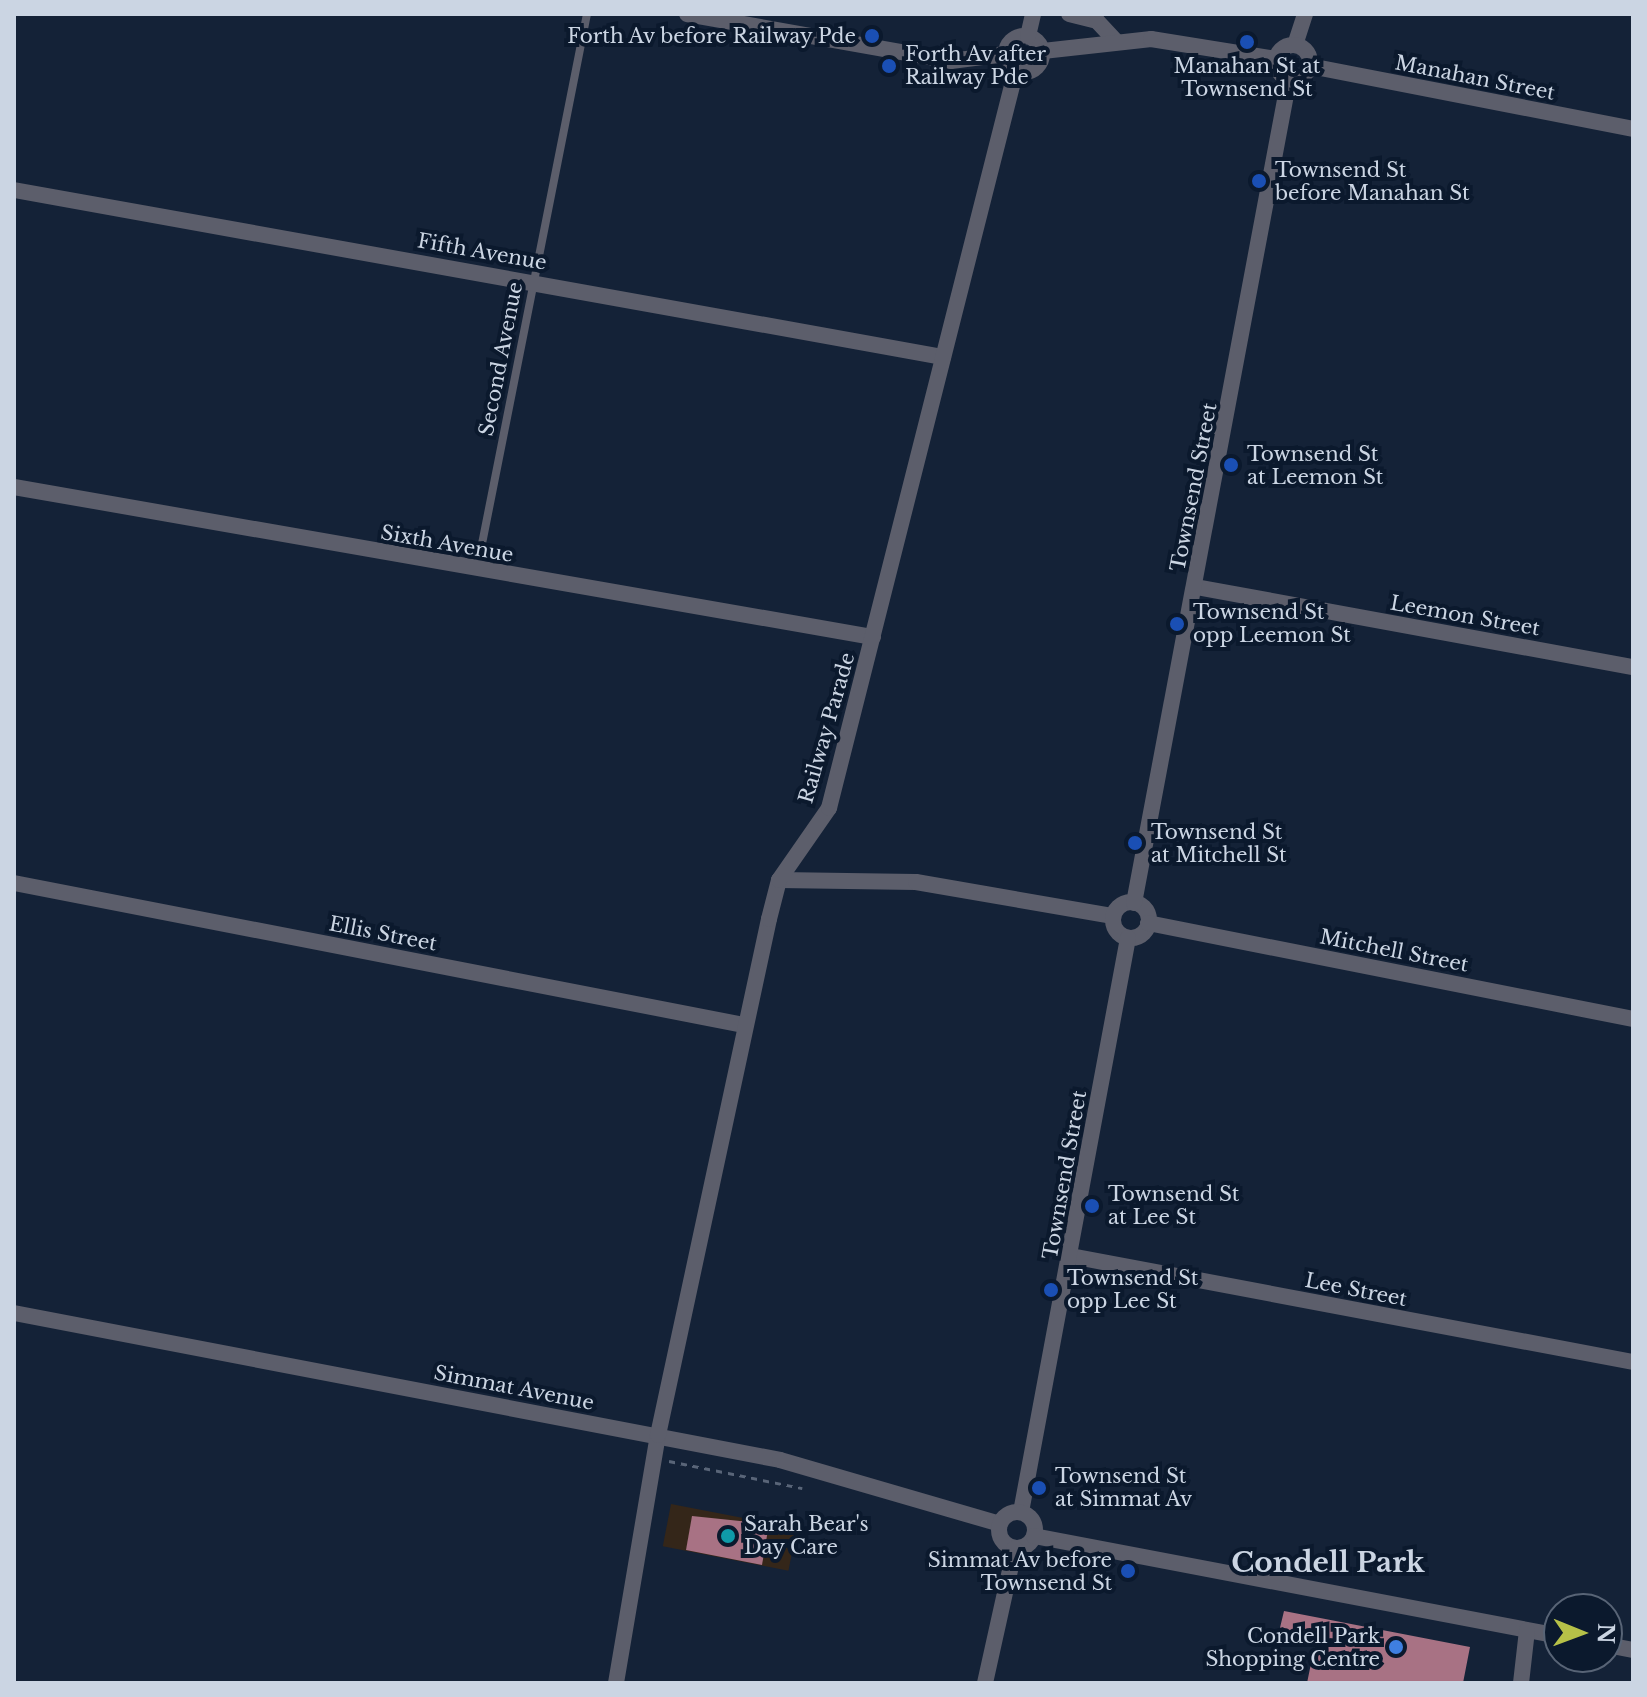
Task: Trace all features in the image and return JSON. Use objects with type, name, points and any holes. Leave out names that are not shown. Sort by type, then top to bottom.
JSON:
[{"type":"street","points":[[687,14],[951,61],[1006,54]]},
{"type":"street","points":[[1028,36],[1033,14]]},
{"type":"street","points":[[1069,14],[1097,21],[1115,40]]},
{"type":"street","points":[[1295,45],[1305,14]]},
{"type":"street","points":[[1006,54],[1013,39],[1028,36]]},
{"type":"street","points":[[1028,36],[1043,51]]},
{"type":"street","points":[[1043,51],[1115,40],[1174,41],[1276,59]]},
{"type":"street","points":[[1295,45],[1305,50],[1310,66],[1304,75],[1289,79],[1278,69],[1276,59],[1285,47],[1295,45]]},
{"type":"street","points":[[1006,54],[1016,70],[1037,67],[1043,51]]},
{"type":"street","name":"Manahan Street","points":[[1310,66],[1633,129]]},
{"type":"street","name":"Railway Parade","points":[[616,1683],[658,1435],[744,1025],[779,880],[829,808],[1016,70]]},
{"type":"street","name":"Townsend Street","points":[[1134,903],[1196,587],[1289,79]]},
{"type":"street","name":"Fifth Avenue","points":[[14,190],[943,357]]},
{"type":"street","name":"Sixth Avenue","points":[[14,487],[873,637]]},
{"type":"street","name":"Leemon Street","points":[[1196,587],[1633,667]]},
{"type":"street","points":[[779,880],[916,882],[1113,916]]},
{"type":"street","name":"Ellis Street","points":[[14,883],[744,1025]]},
{"type":"street","points":[[1134,903],[1143,908],[1148,923],[1143,933],[1128,938],[1115,928],[1113,916],[1123,904],[1134,903]]},
{"type":"street","name":"Mitchell Street","points":[[1148,923],[1633,1019]]},
{"type":"street","name":"Townsend Street","points":[[1021,1512],[1128,938]]},
{"type":"street","name":"Lee Street","points":[[1071,1256],[1633,1362]]},
{"type":"street","name":"Simmat Avenue","points":[[14,1313],[780,1460],[1000,1524]]},
{"type":"street","points":[[1015,1548],[1002,1539],[1000,1524],[1009,1514],[1021,1512],[1033,1521],[1034,1536]]},
{"type":"street","points":[[985,1683],[1015,1548],[1034,1536],[1543,1633]]},
{"type":"street","points":[[1521,1683],[1527,1630]]},
{"type":"lane","name":"Second Avenue","points":[[476,570],[587,14]]},
{"type":"path","points":[[669,1461],[802,1488]]},
{"type":"shaded area","points":[[671,1504],[797,1528],[788,1571],[663,1546]]},
{"type":"building","name":"Sarah Bear's Day Care","points":[[692,1516],[769,1524],[762,1565],[686,1550]]},
{"type":"building","name":"Condell Park Shopping Centre","points":[[1284,1611],[1470,1647],[1463,1683],[1307,1683],[1315,1644],[1278,1636]]},
{"type":"place","name":"Forth Av before Railway Pde","points":[[872,36]]},
{"type":"place","name":"Manahan St at Townsend St","points":[[1247,42]]},
{"type":"place","name":"Forth Av after Railway Pde","points":[[889,66]]},
{"type":"place","name":"Townsend St before Manahan St","points":[[1259,181]]},
{"type":"place","name":"Townsend St at Leemon St","points":[[1231,465]]},
{"type":"place","name":"Townsend St opp Leemon St","points":[[1177,624]]},
{"type":"place","name":"Townsend St at Mitchell St","points":[[1135,843]]},
{"type":"place","name":"Townsend St at Lee St","points":[[1092,1206]]},
{"type":"place","name":"Townsend St opp Lee St","points":[[1051,1290]]},
{"type":"place","name":"Townsend St at Simmat Av","points":[[1039,1488]]},
{"type":"place","name":"Sarah Bear's Day Care","points":[[728,1536]]},
{"type":"place","name":"Simmat Av before Townsend St","points":[[1128,1571]]},
{"type":"place","name":"Condell Park Shopping Centre","points":[[1396,1647]]},
{"type":"district","name":"Condell Park","points":[[1328,1563]]}]
